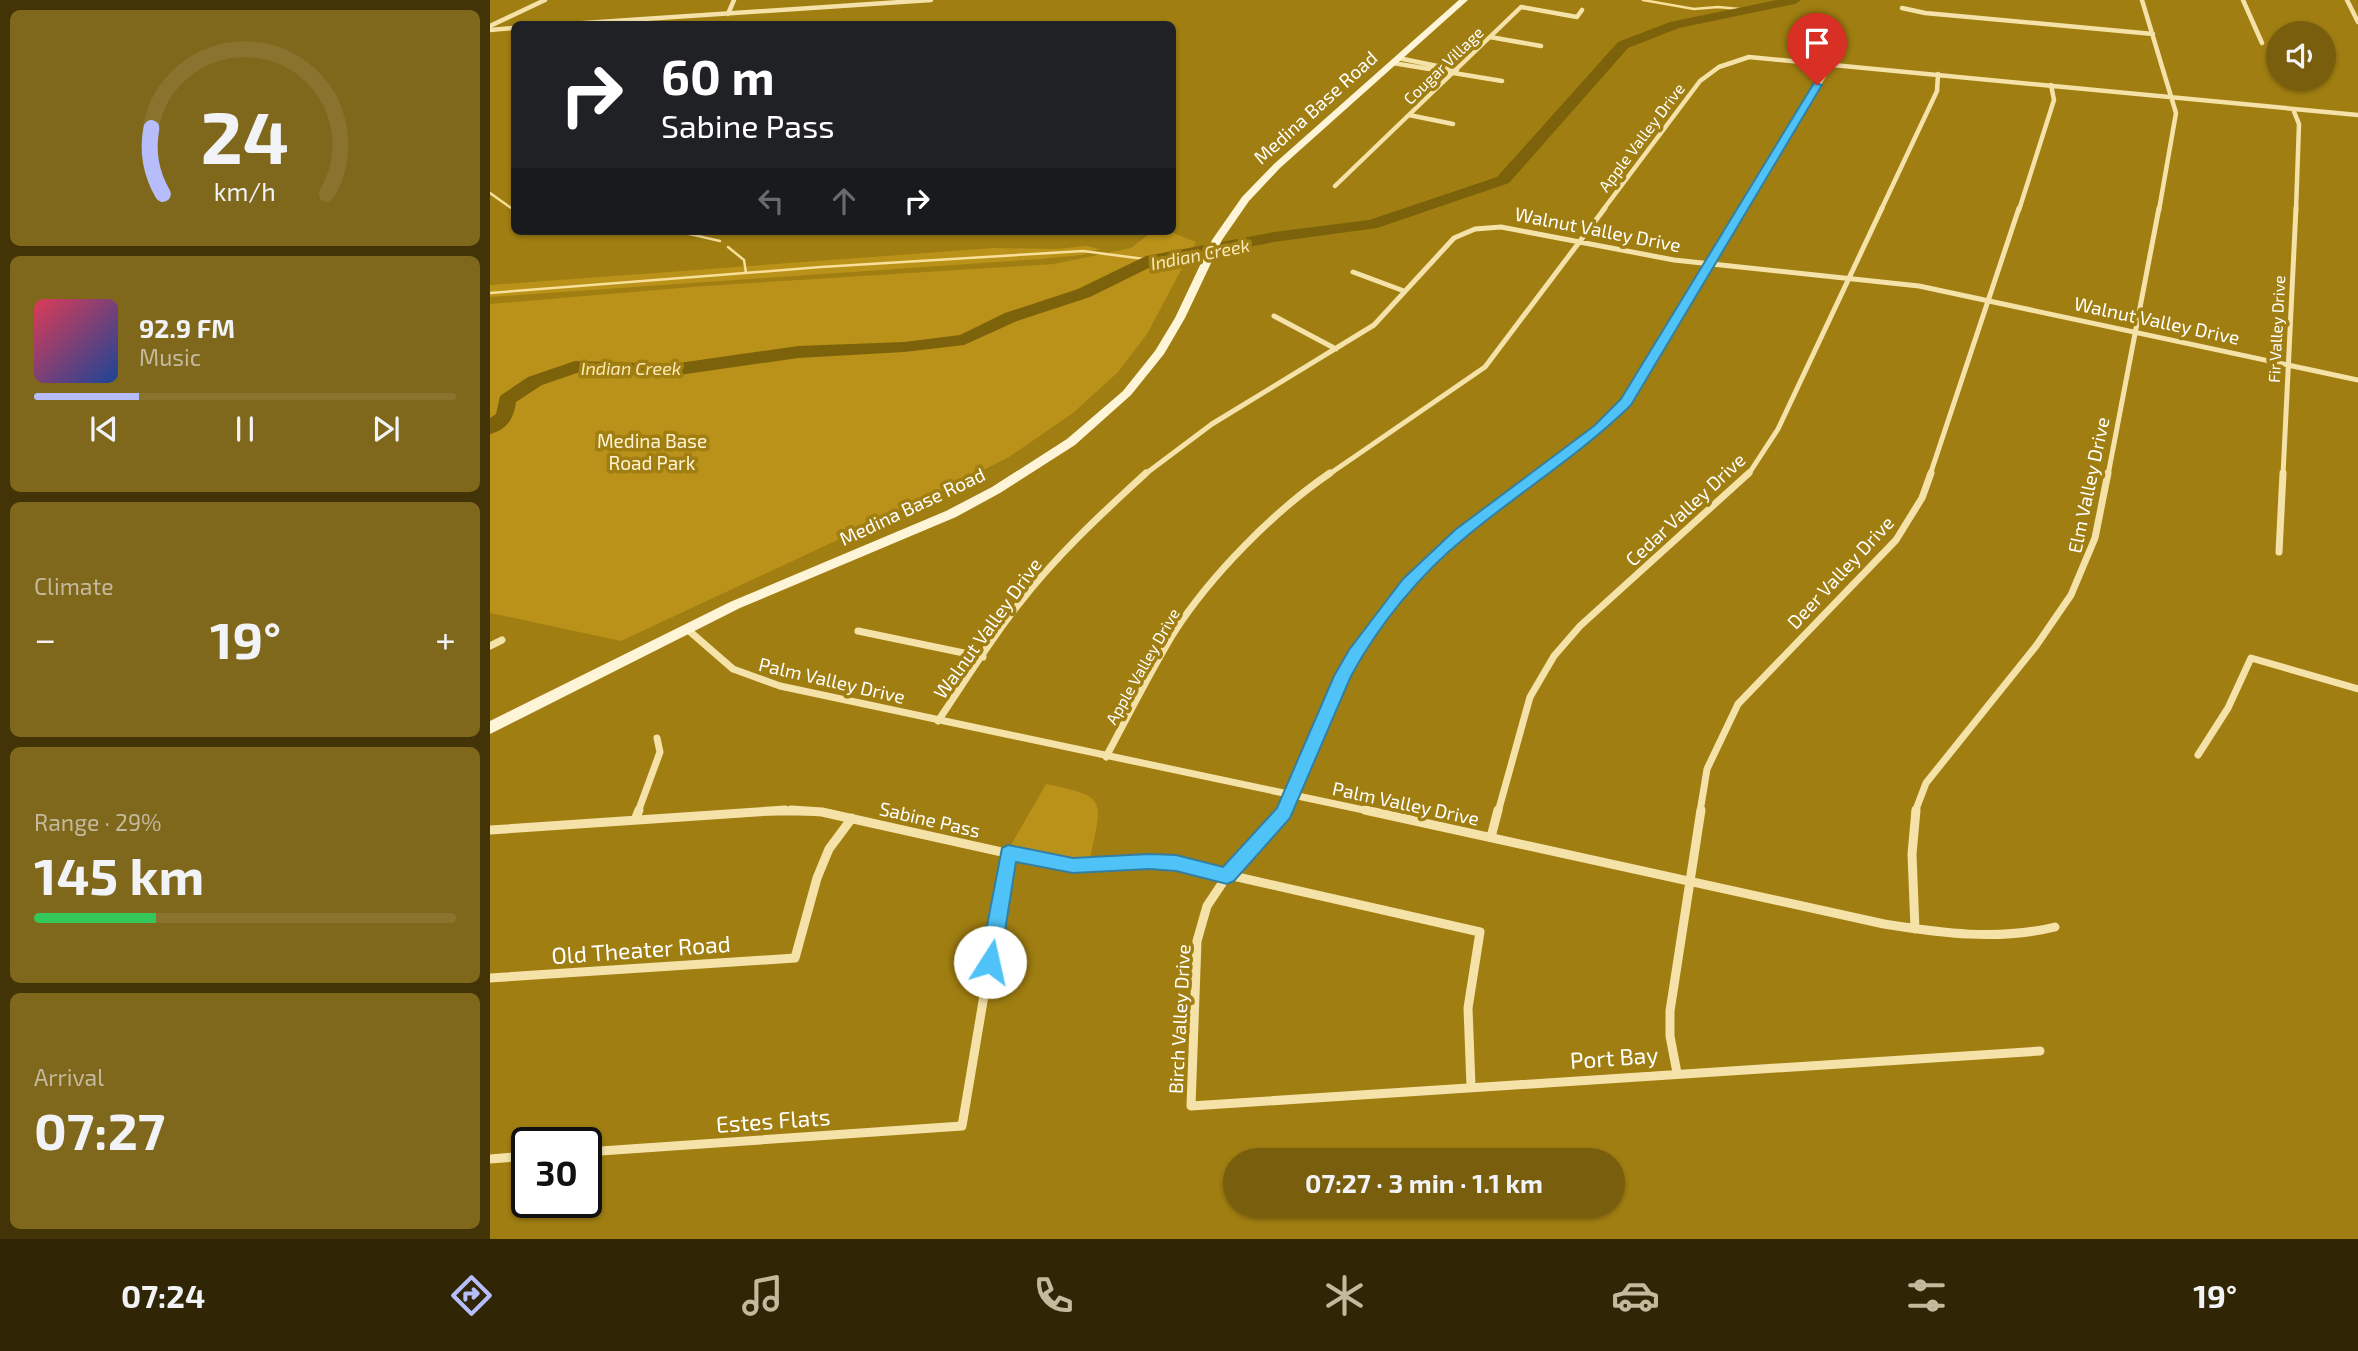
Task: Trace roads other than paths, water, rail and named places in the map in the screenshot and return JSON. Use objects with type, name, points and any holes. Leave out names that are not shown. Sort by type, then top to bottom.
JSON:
[{"type":"street","points":[[490,28],[545,0]]},
{"type":"street","points":[[728,14],[734,0]]},
{"type":"street","points":[[617,21],[930,0]]},
{"type":"street","name":"Medina Base Road","points":[[490,728],[760,593],[951,514],[996,490],[1072,442],[1127,393],[1160,352],[1232,215],[1258,184],[1464,0]]},
{"type":"street","name":"Elm Valley Drive","points":[[1915,929],[1913,831],[1917,798],[1926,783],[2056,621],[2076,591],[2089,561],[2095,538],[2137,331],[2176,110],[2142,0]]},
{"type":"street","points":[[2244,0],[2262,43]]},
{"type":"street","points":[[2347,0],[2358,22]]},
{"type":"street","name":"Cougar Village","points":[[1335,186],[1521,7],[1577,17],[1581,10]]},
{"type":"street","points":[[1902,8],[1925,13],[2153,34]]},
{"type":"street","points":[[490,28],[511,28]]},
{"type":"street","points":[[1490,37],[1541,46]]},
{"type":"street","name":"Apple Valley Drive","points":[[1106,757],[1174,633],[1236,554],[1313,485],[1485,367],[1707,74],[1730,62],[1748,57],[1831,64],[2358,115]]},
{"type":"street","points":[[1396,60],[1502,81]]},
{"type":"street","name":"Birch Valley Drive","points":[[1191,1106],[1197,942],[1207,905],[1227,876],[1284,813],[1349,665],[1408,583],[1460,533],[1614,415],[1626,402],[1831,64]]},
{"type":"street","name":"Cedar Valley Drive","points":[[1491,837],[1522,721],[1541,676],[1580,626],[1726,497],[1759,462],[1782,421],[1937,91],[1938,74]]},
{"type":"street","name":"Deer Valley Drive","points":[[1677,1073],[1670,1036],[1670,1011],[1707,769],[1738,704],[1876,562],[1907,524],[1922,498],[1935,467],[2054,100],[2051,85]]},
{"type":"street","name":"Fir Valley Drive","points":[[2279,552],[2300,130],[2293,109]]},
{"type":"street","points":[[1409,115],[1453,124]]},
{"type":"street","name":"Walnut Valley Drive","points":[[939,721],[1017,607],[1086,528],[1154,466],[1212,424],[1374,325],[1445,246],[1463,233],[1475,229],[1501,227],[1710,265],[1851,276],[1990,300],[2358,380]]},
{"type":"street","points":[[1353,272],[1404,291]]},
{"type":"street","points":[[1274,316],[1336,349]]},
{"type":"street","name":"Palm Valley Drive","points":[[687,629],[733,669],[746,676],[939,721],[1915,929],[1992,934],[2055,927]]},
{"type":"street","points":[[858,631],[982,657]]},
{"type":"street","points":[[490,646],[502,640]]},
{"type":"street","points":[[2197,755],[2228,708],[2251,658],[2358,689]]},
{"type":"street","points":[[635,820],[660,752],[657,738]]},
{"type":"street","name":"Sabine Pass","points":[[490,830],[788,810],[822,812],[1073,866],[1149,861],[1176,863],[1480,932],[1466,1004],[1471,1086]]},
{"type":"street","name":"Old Theater Road","points":[[490,978],[795,958],[817,878],[830,849],[852,818]]},
{"type":"street","name":"Estes Flats","points":[[602,1151],[962,1126],[1008,853]]},
{"type":"street","name":"Port Bay","points":[[1191,1106],[2040,1051]]},
{"type":"street","points":[[490,1159],[511,1157]]},
{"type":"waterway","points":[[1643,0],[1694,9],[1718,7],[1750,10]]},
{"type":"waterway","name":"Indian Creek","points":[[490,428],[505,416],[507,400],[535,381],[575,367],[672,370],[798,352],[904,347],[964,340],[1011,317],[1084,293],[1152,260],[1274,237],[1371,225],[1503,180],[1623,45],[1675,25],[1795,0]]},
{"type":"waterway","points":[[490,193],[511,208]]},
{"type":"waterway","points":[[694,235],[720,241]]},
{"type":"waterway","points":[[728,247],[744,260],[746,273]]},
{"type":"waterway","points":[[746,273],[1083,251],[1152,260]]},
{"type":"waterway","points":[[490,293],[746,273]]},
{"type":"park label","name":"Medina Base Road Park","points":[[652,451]]}]
